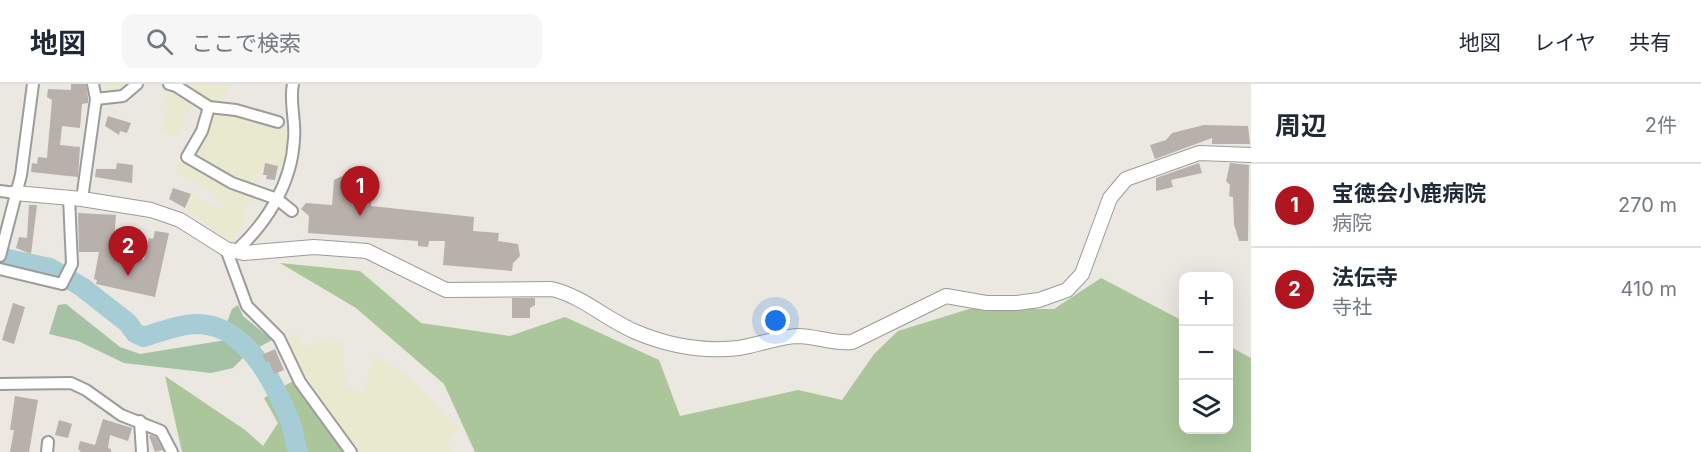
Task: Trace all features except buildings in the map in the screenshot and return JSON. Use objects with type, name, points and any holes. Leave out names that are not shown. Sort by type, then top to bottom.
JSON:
[{"type":"street","points":[[0,251],[21,175],[33,84]]},
{"type":"street","points":[[0,269],[62,284],[69,271],[72,264],[76,198],[96,99],[93,84]]},
{"type":"street","points":[[96,99],[123,96],[137,84]]},
{"type":"street","points":[[230,250],[253,236],[277,199],[287,176],[294,141],[293,84]]},
{"type":"street","points":[[174,85],[209,107],[236,110],[278,122]]},
{"type":"street","points":[[209,107],[202,131],[187,157],[232,183],[277,199],[292,211]]},
{"type":"street","points":[[0,191],[76,198],[166,214],[230,250],[253,254],[314,247],[366,251],[391,261],[440,289],[551,289],[566,292],[605,317],[635,332],[686,348],[739,348],[797,336],[841,343],[861,338],[946,296],[986,303],[1017,303],[1039,300],[1067,290],[1082,273],[1110,198],[1126,179],[1199,153],[1251,155]]},
{"type":"street","points":[[230,250],[247,306],[279,338],[300,382],[351,452]]},
{"type":"street","points":[[0,384],[71,383],[86,390],[121,415],[161,431],[172,452]]},
{"type":"street","points":[[140,421],[142,452]]},
{"type":"green space","points":[[107,84],[133,84],[125,93],[101,97],[98,91],[105,93]]},
{"type":"green space","points":[[182,84],[231,84],[220,103],[208,101]]},
{"type":"green space","points":[[171,88],[195,104],[183,116],[186,121],[174,137],[161,129],[169,110],[163,104]]},
{"type":"green space","points":[[213,112],[231,114],[291,131],[285,167],[263,163],[255,187],[239,182],[193,155]]},
{"type":"green space","points":[[183,161],[230,188],[271,201],[269,205],[247,201],[244,220],[232,243],[187,209],[193,195],[218,209],[226,207],[211,192],[175,172]]},
{"type":"green space","points":[[280,263],[360,271],[421,323],[510,336],[565,317],[659,360],[680,416],[798,390],[842,400],[874,354],[898,331],[969,309],[1054,309],[1101,278],[1179,319],[1179,434],[1233,434],[1233,348],[1251,358],[1251,452],[475,452],[444,384],[356,308]]},
{"type":"green space","points":[[66,304],[120,347],[140,354],[226,340],[243,358],[233,368],[211,373],[124,363],[78,341],[49,334],[58,305]]},
{"type":"green space","points":[[238,305],[243,316],[272,340],[252,351],[226,325],[232,309]]},
{"type":"green space","points":[[298,333],[304,348],[333,337],[334,344],[342,341],[346,386],[364,392],[374,356],[407,375],[459,430],[447,442],[454,452],[358,452],[307,385],[285,339]]},
{"type":"green space","points":[[165,376],[245,430],[263,446],[278,423],[264,398],[293,381],[344,452],[182,452]]},
{"type":"waterway","points":[[8,259],[50,268],[82,287],[128,323],[135,333],[144,337],[190,324],[214,327],[230,334],[244,344],[256,358],[276,389],[290,421],[298,452]]},
{"type":"place","name":"宝徳会小鹿病院","points":[[360,216]]},
{"type":"place","name":"法伝寺","points":[[128,276]]}]
